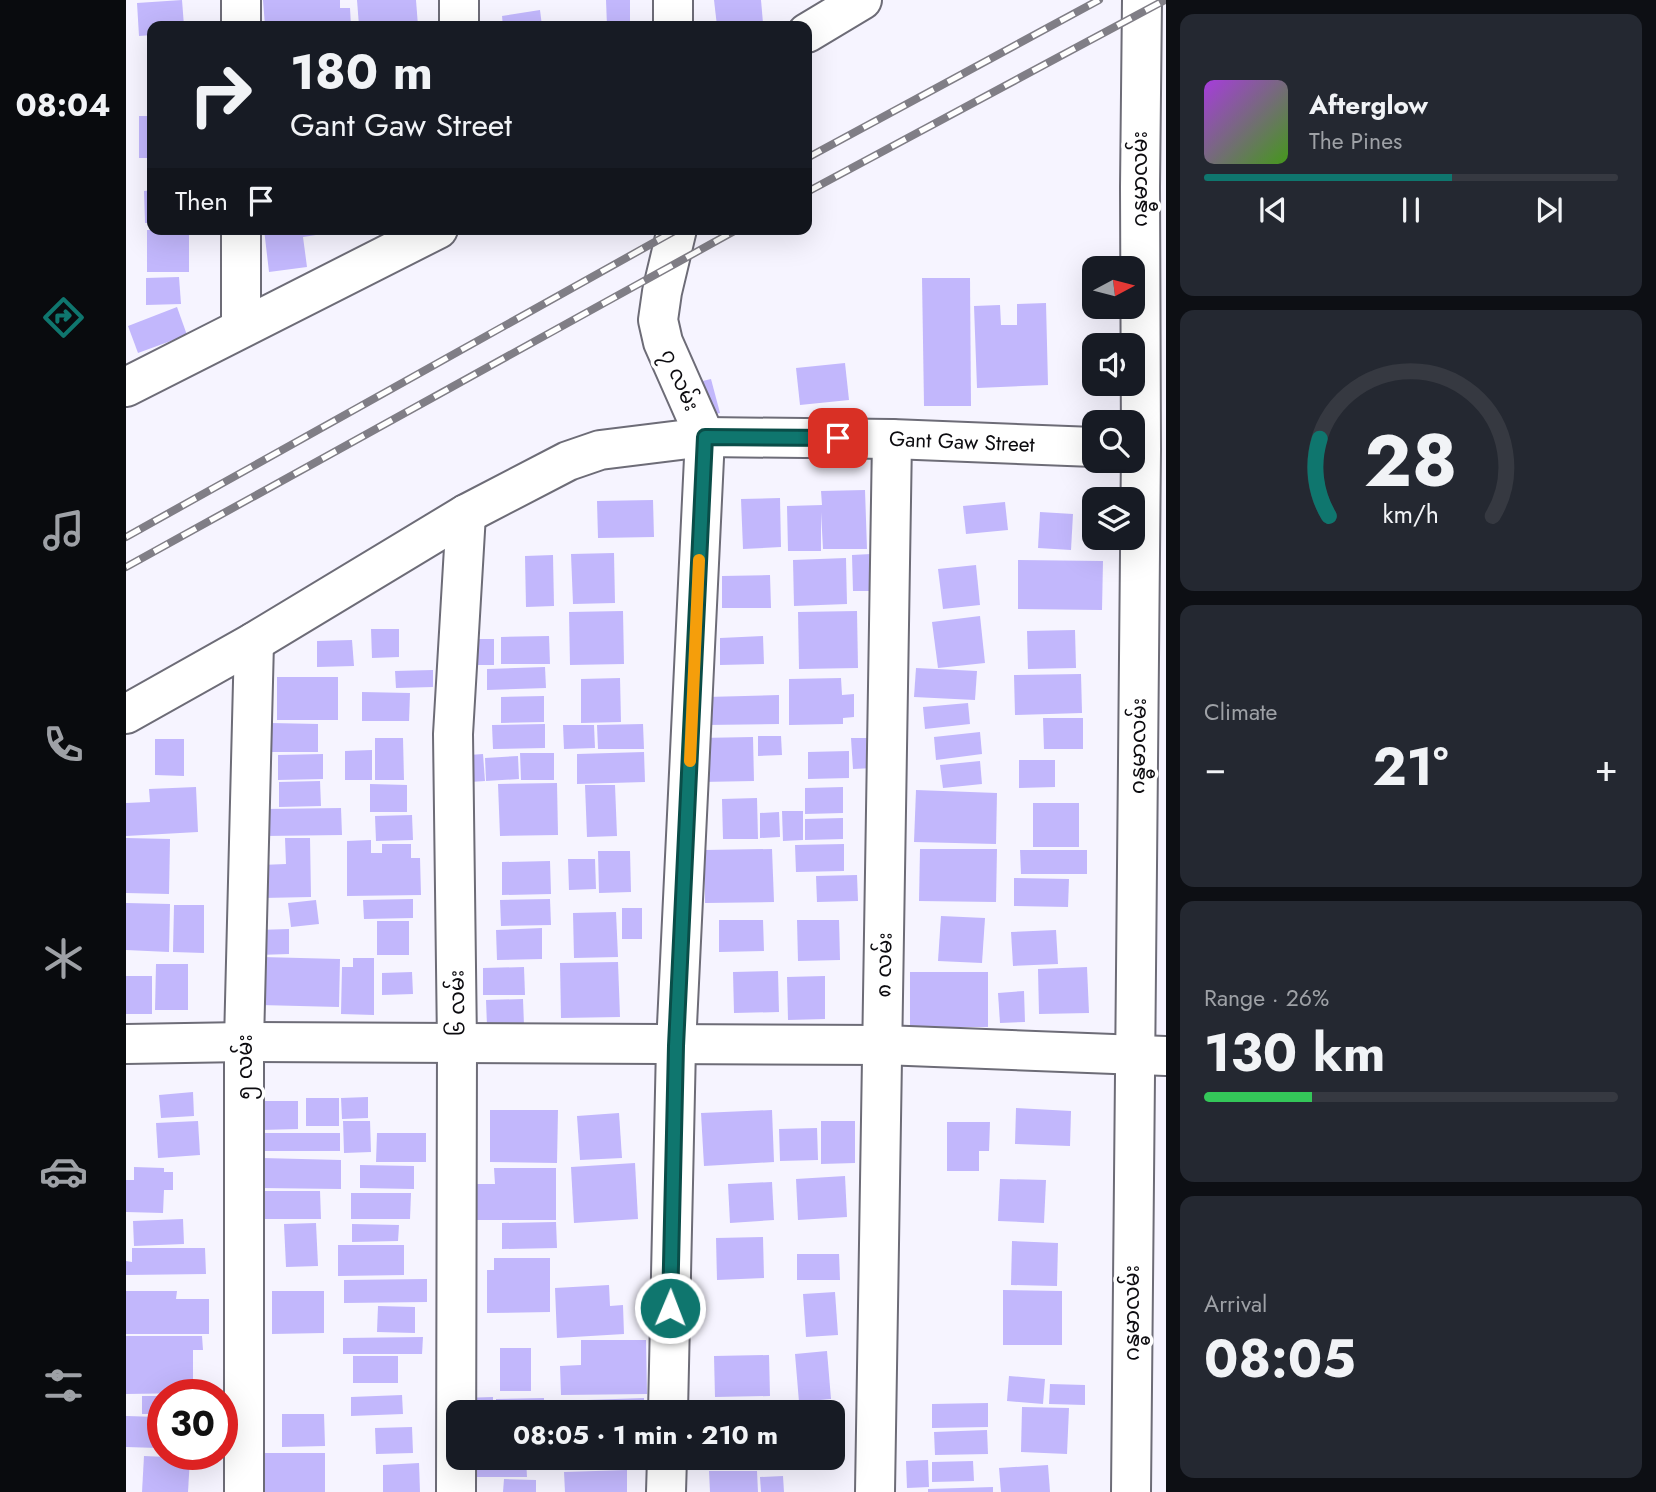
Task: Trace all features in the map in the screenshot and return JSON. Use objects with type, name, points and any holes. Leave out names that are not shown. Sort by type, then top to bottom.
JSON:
[{"type":"street","points":[[240,0],[240,21]]},
{"type":"street","points":[[459,0],[459,21]]},
{"type":"street","points":[[673,0],[673,21]]},
{"type":"street","points":[[812,30],[862,0]]},
{"type":"street","name":"ဂန္ဓမာလမ်း","points":[[1131,1492],[1150,1055],[1147,449],[1140,187],[1142,0]]},
{"type":"street","points":[[241,235],[241,328]]},
{"type":"street","points":[[126,387],[426,235]]},
{"type":"street","name":"၇ လမ်း","points":[[668,1400],[676,1046],[705,437],[663,342],[658,320],[676,235]]},
{"type":"street","name":"Gant Gaw Street","points":[[126,714],[254,642],[467,514],[568,461],[600,450],[705,437],[892,439],[1082,447]]},
{"type":"street","name":"၈ လမ်း","points":[[875,1492],[892,439]]},
{"type":"street","name":"၆ လမ်း","points":[[456,1492],[457,1044],[453,734],[467,514]]},
{"type":"street","name":"၅ လမ်း","points":[[244,1492],[244,1042],[254,642]]},
{"type":"street","points":[[126,1044],[244,1042],[883,1045],[1150,1055]]},
{"type":"street","points":[[666,1492],[667,1470]]},
{"type":"building","points":[[182,0],[184,21],[147,21],[147,35],[139,36],[137,3]]},
{"type":"building","points":[[263,0],[340,0],[340,8],[350,8],[351,21],[265,21]]},
{"type":"building","points":[[357,0],[416,0],[418,21],[359,21]]},
{"type":"building","points":[[606,0],[630,0],[630,21],[607,21]]},
{"type":"building","points":[[714,0],[761,0],[763,21],[716,21]]},
{"type":"building","points":[[540,10],[541,21],[502,21],[502,16]]},
{"type":"building","points":[[139,116],[147,116],[147,158],[139,158]]},
{"type":"building","points":[[144,191],[147,191],[147,223],[145,223]]},
{"type":"building","points":[[147,235],[189,235],[189,272],[147,272]]},
{"type":"building","points":[[265,235],[316,235],[303,237],[307,267],[269,272]]},
{"type":"building","points":[[179,277],[181,304],[146,305],[146,278]]},
{"type":"building","points":[[922,278],[970,278],[971,406],[924,406]]},
{"type":"building","points":[[1046,303],[1048,385],[977,388],[974,306],[1000,305],[1001,325],[1017,325],[1017,304]]},
{"type":"building","points":[[177,307],[187,335],[138,353],[128,326]]},
{"type":"building","points":[[845,363],[849,400],[800,405],[796,368]]},
{"type":"building","points":[[711,379],[720,413],[699,418],[690,384]]},
{"type":"building","points":[[865,490],[867,549],[823,549],[821,512],[821,551],[788,551],[787,506],[822,505],[821,491]]},
{"type":"building","points":[[780,498],[781,547],[743,549],[741,499]]},
{"type":"building","points":[[653,500],[654,537],[598,538],[597,501]]},
{"type":"building","points":[[1005,502],[1008,530],[966,534],[963,506]]},
{"type":"building","points":[[1040,512],[1073,514],[1071,550],[1038,548]]},
{"type":"building","points":[[614,553],[615,603],[573,604],[571,554]]},
{"type":"building","points":[[871,554],[872,591],[853,591],[852,555]]},
{"type":"building","points":[[553,555],[554,606],[526,607],[525,556]]},
{"type":"building","points":[[846,558],[847,604],[794,606],[793,560]]},
{"type":"building","points":[[1018,560],[1103,561],[1102,610],[1018,609]]},
{"type":"building","points":[[976,565],[980,605],[943,609],[938,569]]},
{"type":"building","points":[[770,575],[771,608],[722,608],[722,576]]},
{"type":"building","points":[[623,611],[624,664],[570,665],[569,612]]},
{"type":"building","points":[[857,611],[858,668],[799,669],[798,612]]},
{"type":"building","points":[[980,616],[985,663],[938,668],[932,622]]},
{"type":"building","points":[[371,629],[399,629],[399,657],[372,658]]},
{"type":"building","points":[[1075,630],[1076,668],[1028,669],[1027,631]]},
{"type":"building","points":[[549,636],[550,664],[501,664],[501,637]]},
{"type":"building","points":[[763,636],[764,664],[720,665],[720,638]]},
{"type":"building","points":[[472,639],[494,639],[494,665],[473,665]]},
{"type":"building","points":[[352,640],[354,666],[317,667],[317,641]]},
{"type":"building","points":[[545,667],[546,688],[487,690],[487,669]]},
{"type":"building","points":[[916,668],[977,671],[975,700],[914,697]]},
{"type":"building","points":[[433,670],[433,687],[396,688],[395,671]]},
{"type":"building","points":[[1081,674],[1082,713],[1015,715],[1014,675]]},
{"type":"building","points":[[277,677],[338,677],[338,720],[277,720]]},
{"type":"building","points":[[620,678],[621,722],[581,723],[581,679]]},
{"type":"building","points":[[841,678],[842,695],[854,694],[854,717],[843,718],[843,724],[789,725],[789,679]]},
{"type":"building","points":[[362,692],[410,693],[409,721],[362,721]]},
{"type":"building","points":[[779,695],[779,724],[706,725],[706,697]]},
{"type":"building","points":[[544,696],[544,722],[501,723],[501,697]]},
{"type":"building","points":[[968,703],[970,724],[925,729],[923,707]]},
{"type":"building","points":[[1043,718],[1083,718],[1083,749],[1044,749]]},
{"type":"building","points":[[271,723],[318,724],[318,752],[270,752]]},
{"type":"building","points":[[545,724],[545,748],[493,749],[492,725]]},
{"type":"building","points":[[643,724],[644,749],[598,749],[597,725]]},
{"type":"building","points":[[563,725],[594,725],[595,748],[564,749]]},
{"type":"building","points":[[980,732],[982,754],[936,760],[934,737]]},
{"type":"building","points":[[758,736],[781,736],[782,755],[758,756]]},
{"type":"building","points":[[753,737],[754,781],[701,782],[699,738]]},
{"type":"building","points":[[375,738],[403,738],[404,780],[375,780]]},
{"type":"building","points":[[851,738],[873,738],[874,768],[853,769]]},
{"type":"building","points":[[155,739],[184,739],[184,776],[155,775]]},
{"type":"building","points":[[372,750],[372,780],[345,780],[345,751]]},
{"type":"building","points":[[849,751],[849,778],[808,779],[808,752]]},
{"type":"building","points":[[644,752],[645,782],[577,784],[577,754]]},
{"type":"building","points":[[520,753],[554,753],[554,780],[521,780]]},
{"type":"building","points":[[323,754],[323,779],[278,780],[278,755]]},
{"type":"building","points":[[483,754],[485,781],[470,782],[469,755]]},
{"type":"building","points":[[518,756],[519,779],[486,781],[485,758]]},
{"type":"building","points":[[1019,760],[1055,760],[1055,787],[1019,788]]},
{"type":"building","points":[[980,761],[982,784],[943,788],[940,765]]},
{"type":"building","points":[[320,781],[321,806],[279,807],[279,782]]},
{"type":"building","points":[[557,783],[558,835],[500,836],[498,784]]},
{"type":"building","points":[[370,784],[407,785],[407,812],[370,812]]},
{"type":"building","points":[[585,785],[615,785],[617,836],[587,837]]},
{"type":"building","points":[[196,787],[198,832],[126,836],[126,803],[150,802],[149,789]]},
{"type":"building","points":[[843,787],[843,813],[805,814],[805,788]]},
{"type":"building","points":[[916,790],[997,793],[996,844],[914,842]]},
{"type":"building","points":[[757,798],[758,839],[723,839],[722,799]]},
{"type":"building","points":[[1033,803],[1079,803],[1079,847],[1033,847]]},
{"type":"building","points":[[341,808],[342,835],[265,836],[264,809]]},
{"type":"building","points":[[782,811],[803,811],[803,840],[783,841]]},
{"type":"building","points":[[779,812],[780,837],[760,838],[760,813]]},
{"type":"building","points":[[412,815],[413,840],[376,841],[375,816]]},
{"type":"building","points":[[843,818],[843,839],[805,840],[805,819]]},
{"type":"building","points":[[126,838],[170,839],[169,894],[126,893]]},
{"type":"building","points":[[285,838],[310,838],[311,897],[262,898],[261,865],[286,864]]},
{"type":"building","points":[[371,840],[371,853],[382,853],[382,844],[411,844],[411,858],[420,858],[421,895],[347,896],[347,841]]},
{"type":"building","points":[[844,844],[844,871],[796,872],[795,845]]},
{"type":"building","points":[[772,849],[774,902],[705,903],[704,850]]},
{"type":"building","points":[[920,849],[997,849],[996,902],[919,901]]},
{"type":"building","points":[[1020,850],[1087,850],[1087,874],[1021,874]]},
{"type":"building","points":[[598,851],[630,851],[631,892],[599,893]]},
{"type":"building","points":[[568,859],[595,859],[596,889],[569,890]]},
{"type":"building","points":[[550,861],[551,894],[502,895],[502,862]]},
{"type":"building","points":[[857,875],[858,901],[817,902],[816,876]]},
{"type":"building","points":[[1014,878],[1069,879],[1068,907],[1014,906]]},
{"type":"building","points":[[413,899],[413,918],[364,919],[363,900]]},
{"type":"building","points":[[550,899],[551,925],[501,926],[500,900]]},
{"type":"building","points":[[316,900],[319,924],[291,927],[288,903]]},
{"type":"building","points":[[126,903],[170,904],[169,952],[126,950]]},
{"type":"building","points":[[174,905],[204,905],[204,953],[173,952]]},
{"type":"building","points":[[622,908],[642,908],[642,939],[622,939]]},
{"type":"building","points":[[616,912],[618,957],[574,958],[573,913]]},
{"type":"building","points":[[941,916],[985,918],[982,963],[938,961]]},
{"type":"building","points":[[719,920],[763,920],[764,951],[719,952]]},
{"type":"building","points":[[797,920],[839,920],[840,960],[798,961]]},
{"type":"building","points":[[377,921],[409,921],[409,955],[377,955]]},
{"type":"building","points":[[542,928],[542,959],[497,960],[496,930]]},
{"type":"building","points":[[289,929],[289,954],[258,955],[257,930]]},
{"type":"building","points":[[1056,930],[1058,964],[1013,966],[1011,932]]},
{"type":"building","points":[[261,957],[340,959],[339,1007],[260,1005]]},
{"type":"building","points":[[353,958],[374,958],[374,1015],[341,1014],[342,967],[353,967]]},
{"type":"building","points":[[618,962],[620,1017],[561,1018],[560,963]]},
{"type":"building","points":[[156,964],[188,964],[188,1010],[155,1010]]},
{"type":"building","points":[[524,967],[525,995],[483,995],[483,968]]},
{"type":"building","points":[[1087,967],[1089,1013],[1039,1014],[1038,969]]},
{"type":"building","points":[[778,971],[779,1012],[734,1013],[733,972]]},
{"type":"building","points":[[412,972],[413,994],[382,995],[382,973]]},
{"type":"building","points":[[910,972],[988,972],[988,1027],[910,1027]]},
{"type":"building","points":[[126,976],[152,976],[152,1014],[126,1014]]},
{"type":"building","points":[[825,976],[825,1019],[788,1020],[787,977]]},
{"type":"building","points":[[1024,991],[1025,1022],[1000,1023],[998,993]]},
{"type":"building","points":[[523,999],[524,1025],[487,1026],[486,1000]]},
{"type":"building","points":[[193,1092],[194,1116],[161,1118],[159,1095]]},
{"type":"building","points":[[368,1097],[368,1118],[342,1119],[341,1098]]},
{"type":"building","points":[[306,1098],[339,1098],[339,1126],[306,1126]]},
{"type":"building","points":[[260,1101],[298,1101],[298,1129],[261,1130]]},
{"type":"building","points":[[1016,1108],[1071,1111],[1070,1146],[1015,1144]]},
{"type":"building","points":[[490,1110],[558,1110],[557,1163],[490,1162]]},
{"type":"building","points":[[772,1110],[774,1162],[704,1166],[701,1113]]},
{"type":"building","points":[[619,1113],[622,1158],[580,1160],[577,1116]]},
{"type":"building","points":[[198,1121],[200,1155],[158,1158],[156,1123]]},
{"type":"building","points":[[343,1121],[370,1121],[371,1152],[344,1153]]},
{"type":"building","points":[[821,1121],[855,1121],[855,1163],[821,1164]]},
{"type":"building","points":[[947,1122],[990,1122],[989,1151],[979,1151],[979,1171],[947,1171]]},
{"type":"building","points":[[817,1128],[818,1160],[780,1161],[779,1129]]},
{"type":"building","points":[[258,1133],[340,1133],[340,1151],[258,1151]]},
{"type":"building","points":[[377,1133],[426,1133],[426,1162],[376,1162]]},
{"type":"building","points":[[262,1158],[341,1160],[341,1189],[261,1188]]},
{"type":"building","points":[[635,1163],[638,1219],[574,1223],[571,1167]]},
{"type":"building","points":[[360,1165],[414,1166],[414,1189],[360,1188]]},
{"type":"building","points":[[134,1167],[164,1168],[164,1172],[173,1172],[173,1190],[164,1190],[163,1213],[126,1212],[126,1180],[134,1180]]},
{"type":"building","points":[[494,1168],[556,1168],[556,1220],[472,1220],[472,1184],[495,1184]]},
{"type":"building","points":[[845,1176],[847,1217],[798,1220],[796,1179]]},
{"type":"building","points":[[1000,1179],[1046,1180],[1044,1223],[998,1221]]},
{"type":"building","points":[[772,1182],[774,1220],[730,1223],[728,1184]]},
{"type":"building","points":[[262,1191],[320,1191],[321,1219],[262,1219]]},
{"type":"building","points":[[351,1193],[411,1193],[410,1219],[351,1219]]},
{"type":"building","points":[[183,1219],[184,1244],[134,1246],[133,1221]]},
{"type":"building","points":[[556,1222],[557,1248],[502,1249],[502,1223]]},
{"type":"building","points":[[316,1223],[318,1266],[286,1267],[284,1224]]},
{"type":"building","points":[[352,1224],[399,1225],[398,1241],[352,1242]]},
{"type":"building","points":[[763,1237],[764,1278],[717,1280],[716,1238]]},
{"type":"building","points":[[1012,1241],[1058,1243],[1057,1286],[1011,1285]]},
{"type":"building","points":[[338,1245],[404,1245],[404,1275],[338,1276]]},
{"type":"building","points":[[132,1248],[205,1248],[206,1274],[126,1275],[126,1261],[132,1262]]},
{"type":"building","points":[[797,1254],[839,1254],[840,1280],[797,1280]]},
{"type":"building","points":[[494,1258],[550,1258],[550,1312],[487,1313],[487,1270],[494,1270]]},
{"type":"building","points":[[427,1279],[427,1302],[344,1303],[344,1280]]},
{"type":"building","points":[[609,1285],[610,1306],[623,1305],[624,1334],[557,1338],[555,1288]]},
{"type":"building","points":[[1003,1290],[1062,1291],[1062,1345],[1003,1345]]},
{"type":"building","points":[[126,1291],[177,1291],[176,1299],[209,1299],[209,1334],[126,1334]]},
{"type":"building","points":[[272,1291],[324,1291],[324,1333],[272,1334]]},
{"type":"building","points":[[835,1292],[838,1335],[806,1337],[803,1294]]},
{"type":"building","points":[[378,1306],[415,1307],[415,1333],[377,1332]]},
{"type":"building","points":[[126,1336],[202,1336],[203,1350],[193,1350],[193,1379],[147,1379],[147,1394],[126,1394]]},
{"type":"building","points":[[423,1337],[422,1354],[343,1354],[343,1338]]},
{"type":"building","points":[[581,1340],[646,1340],[647,1394],[561,1395],[560,1366],[581,1365]]},
{"type":"building","points":[[500,1348],[531,1348],[531,1391],[500,1391]]},
{"type":"building","points":[[827,1351],[831,1399],[799,1400],[795,1354]]},
{"type":"building","points":[[769,1355],[770,1396],[715,1397],[714,1356]]},
{"type":"building","points":[[353,1356],[398,1356],[398,1383],[353,1383]]},
{"type":"building","points":[[1009,1376],[1045,1379],[1043,1404],[1007,1401]]},
{"type":"building","points":[[1050,1384],[1085,1385],[1085,1405],[1049,1404]]},
{"type":"building","points":[[402,1395],[403,1414],[351,1416],[351,1397]]},
{"type":"building","points":[[142,1396],[147,1396],[147,1414],[142,1414]]},
{"type":"building","points":[[493,1397],[493,1400],[463,1400]]},
{"type":"building","points":[[544,1398],[544,1400],[496,1400]]},
{"type":"building","points":[[644,1398],[644,1400],[587,1400]]},
{"type":"building","points":[[988,1403],[988,1427],[932,1428],[932,1404]]},
{"type":"building","points":[[1022,1407],[1069,1408],[1067,1454],[1021,1452]]},
{"type":"building","points":[[282,1414],[324,1414],[325,1446],[282,1447]]},
{"type":"building","points":[[126,1416],[147,1417],[147,1448],[126,1447]]},
{"type":"building","points":[[412,1427],[413,1453],[376,1454],[375,1428]]},
{"type":"building","points":[[987,1430],[988,1454],[935,1455],[934,1432]]},
{"type":"building","points":[[255,1453],[325,1453],[325,1492],[255,1492]]},
{"type":"building","points":[[144,1456],[147,1456],[147,1470],[189,1470],[188,1492],[142,1492]]},
{"type":"building","points":[[928,1460],[929,1487],[907,1488],[906,1461]]},
{"type":"building","points":[[973,1461],[974,1481],[932,1482],[932,1462]]},
{"type":"building","points":[[419,1463],[420,1492],[383,1492],[383,1465]]},
{"type":"building","points":[[1048,1465],[1050,1492],[1001,1492],[999,1468]]},
{"type":"building","points":[[468,1470],[527,1470],[527,1477],[468,1477]]},
{"type":"building","points":[[627,1470],[627,1492],[565,1492],[564,1472]]},
{"type":"building","points":[[709,1471],[757,1471],[758,1492],[710,1492]]},
{"type":"building","points":[[783,1476],[784,1492],[761,1492],[760,1477]]},
{"type":"building","points":[[504,1479],[536,1480],[536,1492],[503,1492]]},
{"type":"building","points":[[993,1487],[993,1492],[928,1492],[928,1489]]},
{"type":"railway","points":[[812,155],[1099,0]]},
{"type":"railway","points":[[812,189],[1165,0]]},
{"type":"railway","points":[[126,537],[667,235]]},
{"type":"railway","points":[[126,567],[727,235]]},
{"type":"slow traffic","points":[[690,761],[699,560]]},
{"type":"route","points":[[670,1308],[676,1046],[705,437],[838,438]]}]
